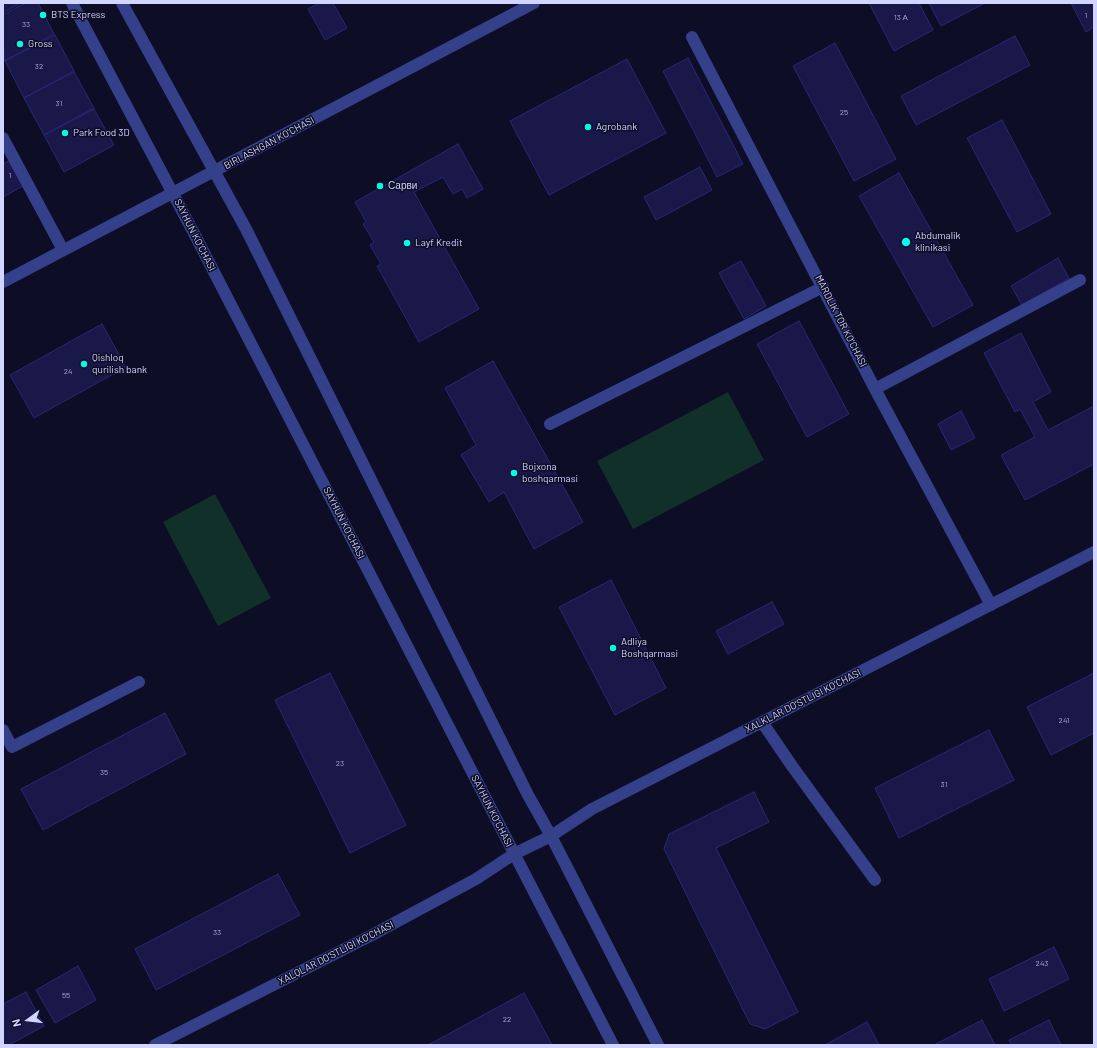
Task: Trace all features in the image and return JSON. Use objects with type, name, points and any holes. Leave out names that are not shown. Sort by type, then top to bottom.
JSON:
[{"type":"street","name":"SAYHUN KO'CHASI","points":[[72,3],[174,193],[613,1045]]},
{"type":"street","points":[[122,3],[246,229],[528,795],[551,836],[658,1045]]},
{"type":"street","name":"BIRLASHGAN KO'CHASI","points":[[3,282],[534,3]]},
{"type":"street","name":"MARDLIK TOR KO'CHASI","points":[[692,37],[875,389],[991,605]]},
{"type":"street","points":[[3,138],[63,250]]},
{"type":"street","points":[[875,389],[1080,280]]},
{"type":"street","points":[[550,424],[823,287]]},
{"type":"street","name":"XALKLAR DO'STLIGI KO'CHASI","points":[[514,854],[551,836],[592,809],[1094,552]]},
{"type":"street","points":[[3,730],[12,747],[139,682]]},
{"type":"street","points":[[762,722],[875,880]]},
{"type":"street","name":"XALQLAR DO'STLIGI KO'CHASI","points":[[155,1045],[372,935],[476,879],[514,854]]},
{"type":"green space","points":[[728,392],[764,460],[633,529],[597,461]]},
{"type":"green space","points":[[215,494],[271,598],[218,626],[163,522]]},
{"type":"building","points":[[3,3],[21,3],[3,13]]},
{"type":"building","points":[[25,3],[38,3],[54,34],[4,61],[3,15]]},
{"type":"building","points":[[319,3],[333,3],[347,28],[325,40],[308,9]]},
{"type":"building","points":[[869,3],[919,3],[933,30],[894,51]]},
{"type":"building","points":[[929,3],[985,3],[941,26]]},
{"type":"building","points":[[1071,3],[1094,3],[1094,27],[1086,32]]},
{"type":"building","points":[[55,35],[74,71],[24,98],[5,61]]},
{"type":"building","points":[[1015,36],[1030,65],[916,125],[901,96]]},
{"type":"building","points":[[835,43],[896,159],[854,181],[793,66]]},
{"type":"building","points":[[688,58],[743,164],[717,177],[663,71]]},
{"type":"building","name":"Agrobank","points":[[627,59],[666,133],[549,195],[510,121]]},
{"type":"building","points":[[74,72],[94,108],[44,135],[24,98]]},
{"type":"building","points":[[94,109],[114,145],[64,172],[44,135]]},
{"type":"building","points":[[1002,120],[1051,214],[1017,232],[967,138]]},
{"type":"building","name":"Layf Kredit","points":[[458,144],[483,189],[467,198],[462,189],[453,194],[443,177],[414,192],[479,309],[419,342],[377,266],[381,264],[370,245],[374,242],[363,224],[366,222],[355,202]]},
{"type":"building","points":[[9,161],[23,186],[3,197],[3,164]]},
{"type":"building","points":[[700,167],[712,190],[656,220],[644,197]]},
{"type":"building","points":[[899,173],[973,305],[933,327],[859,196]]},
{"type":"building","points":[[1058,258],[1069,278],[1022,305],[1011,286]]},
{"type":"building","points":[[741,261],[766,306],[744,319],[719,273]]},
{"type":"building","points":[[799,321],[849,414],[807,437],[757,344]]},
{"type":"building","points":[[102,324],[126,367],[34,418],[10,375]]},
{"type":"building","points":[[1021,333],[1051,392],[1033,402],[1048,430],[1094,406],[1094,464],[1025,500],[1001,455],[1035,437],[1020,409],[1015,412],[984,353]]},
{"type":"building","name":"Bojxona boshqarmasi","points":[[493,361],[583,522],[534,549],[504,492],[489,502],[461,455],[476,445],[445,388]]},
{"type":"building","points":[[961,411],[975,438],[951,450],[938,424]]},
{"type":"building","name":"Adliya Boshqarmasi","points":[[611,580],[666,688],[615,715],[559,607]]},
{"type":"building","points":[[772,602],[784,624],[728,654],[716,631]]},
{"type":"building","points":[[330,673],[406,825],[350,853],[275,700]]},
{"type":"building","points":[[1094,673],[1094,733],[1051,755],[1027,707]]},
{"type":"building","points":[[165,713],[186,754],[43,830],[21,789]]},
{"type":"building","points":[[989,730],[1014,780],[899,838],[875,788]]},
{"type":"building","points":[[754,792],[769,822],[716,848],[798,1012],[765,1029],[750,1024],[664,849],[669,834]]},
{"type":"building","points":[[278,874],[300,915],[156,990],[135,949]]},
{"type":"building","points":[[1054,947],[1069,979],[1004,1011],[989,979]]},
{"type":"building","points":[[78,966],[96,1000],[55,1023],[36,990]]},
{"type":"building","points":[[26,992],[44,1026],[9,1045],[3,1045],[3,1004]]},
{"type":"building","points":[[524,993],[552,1045],[428,1045]]},
{"type":"building","points":[[982,1020],[995,1045],[934,1045]]},
{"type":"building","points":[[1049,1020],[1061,1045],[1011,1045],[1009,1040]]},
{"type":"building","points":[[867,1022],[879,1045],[825,1045]]},
{"type":"place","name":"BTS Express","points":[[43,15]]},
{"type":"place","name":"Gross","points":[[20,44]]},
{"type":"place","name":"Agrobank","points":[[588,127]]},
{"type":"place","name":"Park Food 3D","points":[[65,133]]},
{"type":"place","name":"Сарви","points":[[380,186]]},
{"type":"place","name":"Abdumalik klinikasi","points":[[906,242]]},
{"type":"place","name":"Layf Kredit","points":[[407,243]]},
{"type":"place","name":"Qishloq qurilish bank","points":[[84,364]]},
{"type":"place","name":"Bojxona boshqarmasi","points":[[514,473]]},
{"type":"place","name":"Adliya Boshqarmasi","points":[[613,648]]}]
